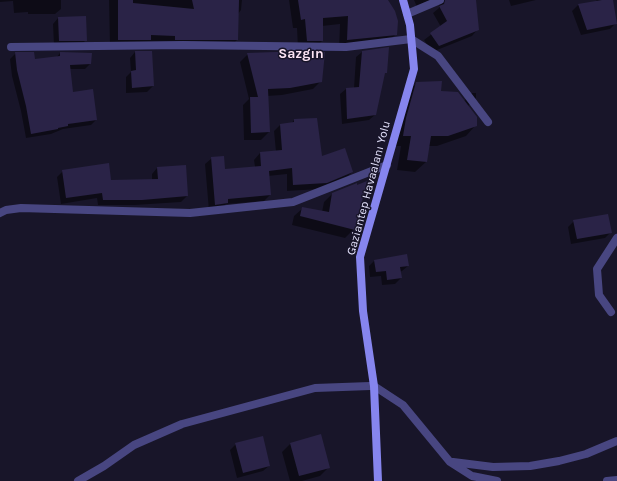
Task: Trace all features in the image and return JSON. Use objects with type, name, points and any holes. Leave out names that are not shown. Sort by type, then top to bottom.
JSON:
[{"type":"main road","name":"Gaziantep Havaalanı Yolu","points":[[378,481],[374,386],[363,311],[360,256],[414,70],[410,25],[403,0]]},
{"type":"street","points":[[407,14],[440,0]]},
{"type":"street","points":[[11,47],[183,45],[346,47],[411,39],[438,56],[488,122]]},
{"type":"street","points":[[0,214],[6,210],[21,208],[190,213],[293,202],[387,165]]},
{"type":"street","points":[[611,312],[599,295],[597,269],[617,238]]},
{"type":"street","points":[[78,481],[104,466],[134,445],[182,424],[315,388],[374,386],[403,405],[450,462],[472,476],[497,481]]},
{"type":"street","points":[[450,462],[493,467],[530,466],[586,454],[617,441]]},
{"type":"street","points":[[607,481],[617,480]]},
{"type":"building","points":[[118,0],[133,0],[133,3],[194,9],[192,0],[239,0],[238,40],[175,40],[175,36],[151,35],[151,40],[118,40]]},
{"type":"building","points":[[298,0],[388,0],[395,11],[398,21],[397,35],[347,40],[348,16],[323,18],[323,41],[307,41],[305,19],[301,20]]},
{"type":"building","points":[[445,0],[476,0],[479,30],[439,46],[430,33],[447,21],[439,6],[444,4]]},
{"type":"building","points":[[602,0],[613,0],[617,24],[587,30],[578,4]]},
{"type":"building","points":[[86,16],[87,41],[59,41],[58,17]]},
{"type":"building","points":[[389,47],[387,73],[385,73],[376,115],[347,119],[346,88],[359,87],[362,51]]},
{"type":"building","points":[[135,51],[152,51],[154,86],[132,88],[131,71],[136,70]]},
{"type":"building","points":[[15,52],[34,52],[35,59],[60,56],[60,52],[92,53],[91,64],[70,65],[73,92],[93,89],[97,120],[68,124],[68,126],[58,129],[31,134],[17,70]]},
{"type":"building","points":[[290,52],[308,57],[308,52],[325,52],[322,82],[290,88],[268,89],[270,132],[251,133],[250,97],[258,97],[247,53]]},
{"type":"building","points":[[442,81],[441,91],[458,92],[477,117],[477,126],[448,136],[431,136],[427,162],[407,160],[411,136],[403,136],[406,118],[416,82]]},
{"type":"building","points":[[317,118],[322,156],[345,148],[353,172],[327,183],[293,185],[292,168],[269,171],[271,195],[228,199],[228,203],[215,205],[211,157],[224,156],[225,169],[261,166],[260,152],[282,150],[280,124],[294,122],[294,119]]},
{"type":"building","points":[[109,163],[111,180],[158,179],[157,167],[186,165],[188,196],[142,200],[103,200],[102,193],[66,198],[62,170]]},
{"type":"building","points":[[367,181],[355,230],[300,216],[302,207],[329,212],[332,193],[357,183],[357,185]]},
{"type":"building","points":[[608,214],[612,233],[577,239],[573,220]]},
{"type":"building","points":[[407,254],[409,266],[400,267],[402,278],[387,280],[386,271],[376,272],[374,260]]},
{"type":"building","points":[[321,434],[330,468],[299,476],[290,443]]},
{"type":"building","points":[[263,436],[270,466],[243,473],[235,443]]},
{"type":"district","name":"Sazgın","points":[[301,54]]}]
